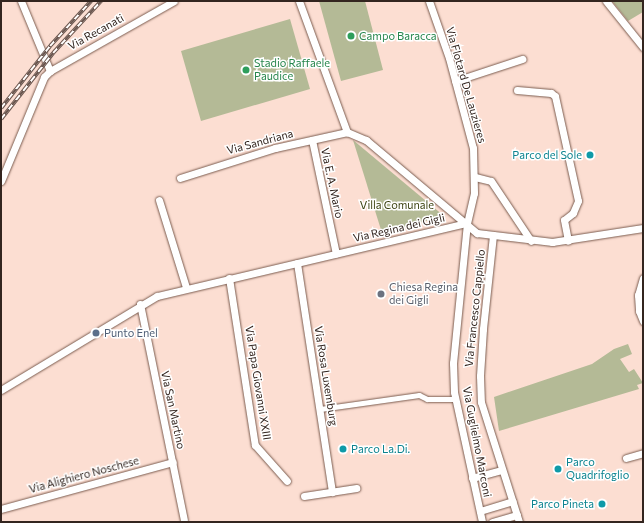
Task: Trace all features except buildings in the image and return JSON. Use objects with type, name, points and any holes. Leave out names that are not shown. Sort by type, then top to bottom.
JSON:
[{"type":"street","points":[[1,181],[44,77],[50,71],[21,1]]},
{"type":"street","name":"Via Recanati","points":[[50,71],[174,1]]},
{"type":"street","points":[[299,1],[347,132],[366,140],[467,223],[472,231],[531,241],[568,241],[643,228]]},
{"type":"street","name":"Via Flotard De Lauzieres","points":[[429,1],[473,148],[475,177],[474,193],[467,223]]},
{"type":"street","points":[[606,1],[643,47]]},
{"type":"street","points":[[454,81],[522,59]]},
{"type":"street","points":[[517,90],[551,93],[555,96],[578,201],[573,213],[564,220],[568,241]]},
{"type":"street","name":"Via Sandriana","points":[[180,178],[235,160],[347,132]]},
{"type":"street","name":"Via E. A. Mario","points":[[312,140],[336,254]]},
{"type":"street","points":[[475,177],[491,181],[531,241]]},
{"type":"street","points":[[159,200],[186,287]]},
{"type":"street","name":"Via Regina dei Gigli","points":[[297,263],[467,223]]},
{"type":"street","name":"Via Guglielmo Marconi","points":[[467,223],[453,363],[456,399],[482,522]]},
{"type":"street","name":"Via Francesco Cappiello","points":[[494,235],[480,376],[481,402],[518,519]]},
{"type":"street","points":[[1,390],[140,304],[186,287],[297,263]]},
{"type":"street","name":"Via Rosa Luxemburg","points":[[297,263],[332,492]]},
{"type":"street","name":"Via Papa Giovanni XXIII","points":[[229,278],[255,445],[287,481]]},
{"type":"street","points":[[643,278],[638,295],[643,321]]},
{"type":"street","name":"Via San Martino","points":[[140,304],[184,520]]},
{"type":"street","points":[[320,409],[419,395],[427,399],[456,399]]},
{"type":"street","points":[[626,458],[643,454]]},
{"type":"street","name":"Via Alighiero Noschese","points":[[1,509],[173,462]]},
{"type":"street","points":[[472,478],[502,470]]},
{"type":"street","points":[[304,496],[356,488]]},
{"type":"street","points":[[480,511],[513,501]]},
{"type":"street","points":[[492,522],[518,519]]},
{"type":"green space","name":"Campo Baracca","points":[[319,1],[365,1],[383,70],[341,81]]},
{"type":"green space","points":[[612,1],[643,1],[643,12],[628,21]]},
{"type":"green space","name":"Stadio Raffaele Paudice","points":[[290,19],[310,89],[201,121],[181,51]]},
{"type":"green space","name":"Villa Comunale","points":[[353,140],[444,216],[382,233]]},
{"type":"green space","points":[[628,344],[632,354],[620,359],[629,372],[634,369],[643,383],[637,385],[639,389],[499,431],[494,397],[592,364],[614,349]]},
{"type":"railway","points":[[1,108],[50,46],[91,1]]},
{"type":"railway","points":[[1,119],[53,53],[101,1]]},
{"type":"place","name":"Campo Baracca","points":[[351,36]]},
{"type":"place","name":"Stadio Raffaele Paudice","points":[[246,70]]},
{"type":"place","name":"Parco del Sole","points":[[590,155]]},
{"type":"place","name":"Chiesa Regina dei Gigli","points":[[381,294]]},
{"type":"place","name":"Punto Enel","points":[[96,333]]},
{"type":"place","name":"Parco La.Di.","points":[[343,449]]},
{"type":"place","name":"Parco Quadrifoglio","points":[[558,469]]},
{"type":"place","name":"Parco Pineta","points":[[602,504]]}]
